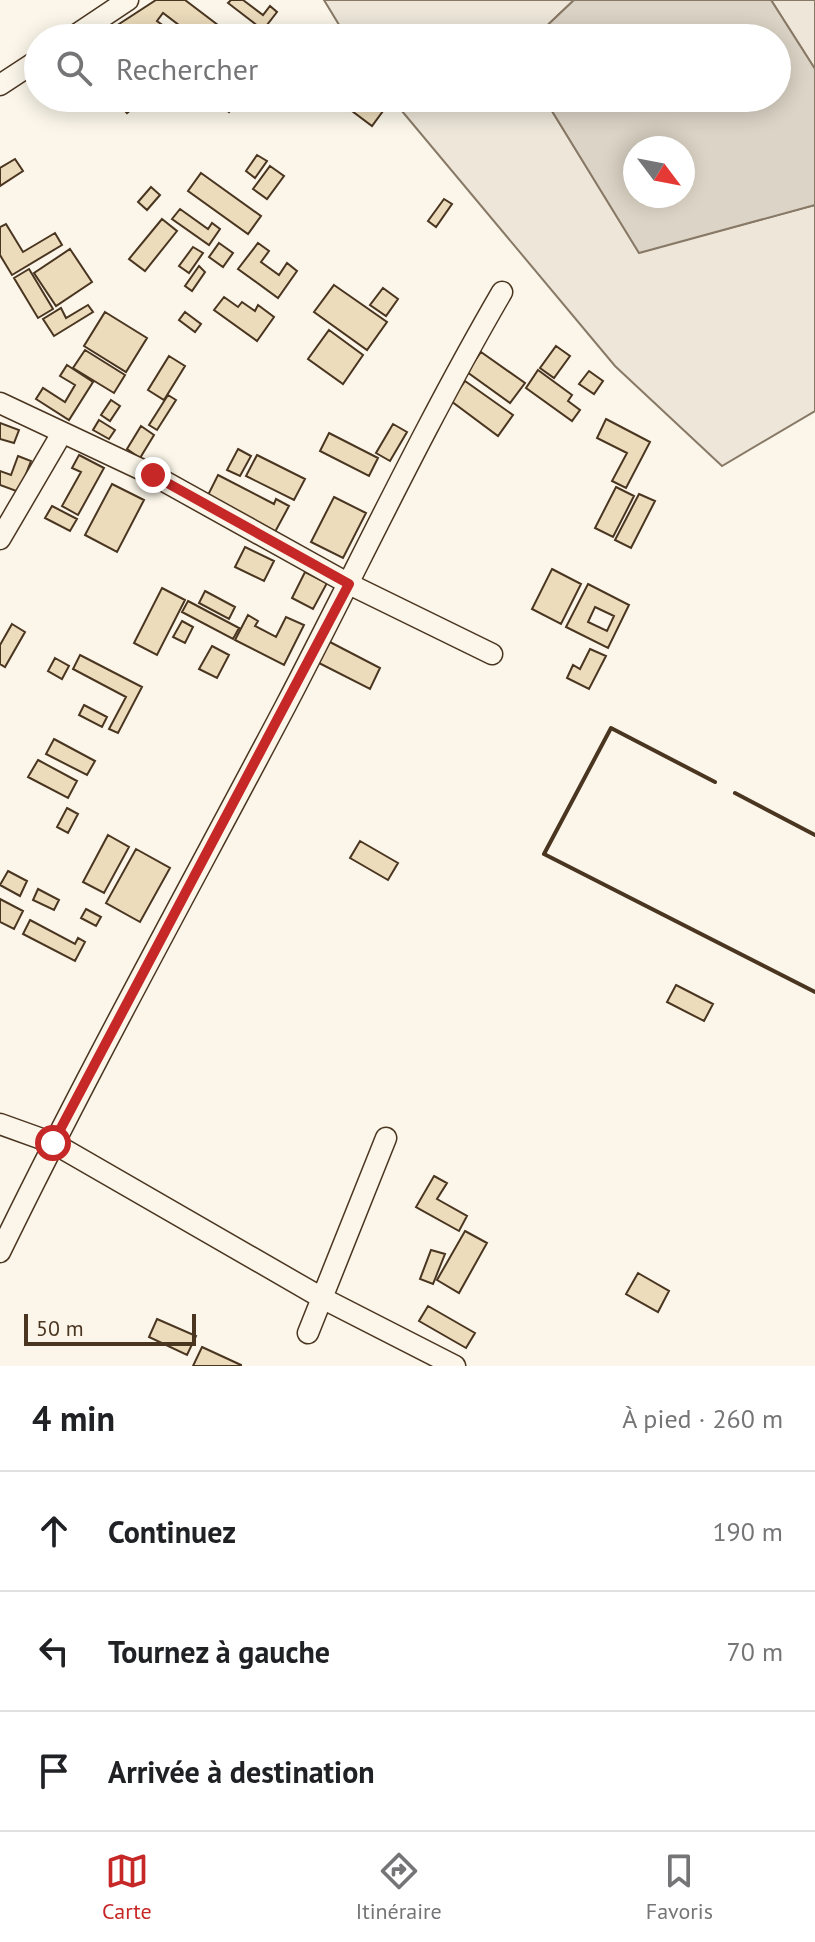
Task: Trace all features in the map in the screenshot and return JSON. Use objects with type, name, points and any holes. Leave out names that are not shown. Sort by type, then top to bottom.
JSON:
[{"type":"street","points":[[92,24],[128,0]]},
{"type":"street","points":[[0,85],[24,69]]},
{"type":"street","points":[[0,1252],[53,1143],[349,584],[468,351],[502,292]]},
{"type":"street","points":[[0,403],[153,475],[349,584],[492,654]]},
{"type":"street","points":[[0,539],[62,433]]},
{"type":"street","points":[[0,1124],[53,1143],[322,1298],[455,1366]]},
{"type":"street","points":[[308,1333],[386,1138]]},
{"type":"shaded area","points":[[324,0],[574,0],[549,24],[339,24]]},
{"type":"shaded area","points":[[574,0],[771,0],[786,24],[549,24]]},
{"type":"shaded area","points":[[771,0],[815,0],[815,69],[791,31],[791,24],[786,24]]},
{"type":"shaded area","points":[[791,31],[815,69],[815,205],[639,253],[553,112],[791,112]]},
{"type":"shaded area","points":[[403,112],[553,112],[639,252],[815,205],[815,411],[722,466],[615,366]]},
{"type":"building","points":[[156,0],[185,0],[217,24],[178,24],[163,13],[157,21],[161,24],[119,24]]},
{"type":"building","points":[[243,0],[263,15],[270,6],[277,12],[268,24],[255,24],[228,3]]},
{"type":"building","points":[[353,112],[382,112],[372,126]]},
{"type":"building","points":[[257,155],[267,161],[255,178],[246,171]]},
{"type":"building","points":[[15,159],[23,171],[0,186],[0,168]]},
{"type":"building","points":[[270,166],[284,176],[267,199],[253,189]]},
{"type":"building","points":[[201,173],[261,216],[248,234],[188,191]]},
{"type":"building","points":[[151,187],[160,195],[147,210],[138,202]]},
{"type":"building","points":[[444,199],[452,204],[436,227],[428,221]]},
{"type":"building","points":[[180,209],[208,229],[212,223],[220,229],[209,245],[172,219]]},
{"type":"building","points":[[162,219],[177,231],[145,271],[129,259]]},
{"type":"building","points":[[6,224],[23,252],[55,233],[62,245],[12,275],[0,255],[0,227]]},
{"type":"building","points":[[219,243],[233,253],[223,267],[209,257]]},
{"type":"building","points":[[258,243],[269,251],[261,262],[279,275],[287,263],[297,271],[278,298],[238,269]]},
{"type":"building","points":[[193,247],[203,253],[189,273],[179,266]]},
{"type":"building","points":[[70,249],[92,282],[56,306],[34,273]]},
{"type":"building","points":[[199,266],[205,272],[192,291],[185,286]]},
{"type":"building","points":[[29,269],[53,309],[38,318],[14,278]]},
{"type":"building","points":[[334,285],[387,322],[367,350],[314,312]]},
{"type":"building","points":[[383,288],[398,299],[386,316],[370,305]]},
{"type":"building","points":[[224,297],[238,307],[242,302],[255,311],[258,305],[274,317],[257,341],[214,310]]},
{"type":"building","points":[[88,305],[93,312],[54,336],[43,319],[61,308],[66,318]]},
{"type":"building","points":[[105,312],[147,338],[126,372],[84,346]]},
{"type":"building","points":[[185,312],[201,324],[195,332],[179,320]]},
{"type":"building","points":[[329,330],[363,355],[343,384],[308,359]]},
{"type":"building","points":[[556,346],[570,356],[554,378],[540,368]]},
{"type":"building","points":[[85,350],[125,375],[114,393],[73,368]]},
{"type":"building","points":[[481,352],[525,383],[510,403],[467,372]]},
{"type":"building","points":[[169,356],[185,366],[164,400],[148,390]]},
{"type":"building","points":[[67,365],[93,382],[69,420],[36,399],[43,388],[65,402],[75,385],[60,376]]},
{"type":"building","points":[[538,370],[572,395],[568,401],[580,410],[572,421],[526,388]]},
{"type":"building","points":[[589,371],[603,381],[594,394],[579,384]]},
{"type":"building","points":[[465,381],[513,415],[498,436],[451,401]]},
{"type":"building","points":[[168,395],[176,400],[157,430],[149,425]]},
{"type":"building","points":[[111,400],[120,406],[110,421],[101,415]]},
{"type":"building","points":[[606,419],[650,442],[626,488],[612,481],[627,453],[597,438]]},
{"type":"building","points":[[99,420],[115,430],[109,439],[93,430]]},
{"type":"building","points":[[0,423],[19,430],[14,443],[0,439]]},
{"type":"building","points":[[393,424],[407,432],[390,461],[376,453]]},
{"type":"building","points":[[141,426],[154,435],[140,458],[127,449]]},
{"type":"building","points":[[329,433],[378,458],[369,476],[320,451]]},
{"type":"building","points":[[238,449],[251,456],[240,476],[227,470]]},
{"type":"building","points":[[79,455],[104,468],[78,515],[62,506],[81,472],[72,468]]},
{"type":"building","points":[[257,455],[305,479],[294,500],[246,476]]},
{"type":"building","points":[[18,456],[31,461],[19,492],[0,485],[0,471],[11,475]]},
{"type":"building","points":[[218,475],[274,504],[276,499],[289,506],[275,532],[207,497]]},
{"type":"building","points":[[112,484],[144,500],[117,552],[85,535]]},
{"type":"building","points":[[616,487],[634,496],[613,537],[595,528]]},
{"type":"building","points":[[639,494],[655,501],[631,548],[615,540]]},
{"type":"building","points":[[334,497],[366,513],[343,558],[311,542]]},
{"type":"building","points":[[52,506],[77,519],[70,531],[45,518]]},
{"type":"building","points":[[245,547],[274,561],[264,581],[235,567]]},
{"type":"building","points":[[552,569],[581,584],[561,624],[532,609]]},
{"type":"building","points":[[305,572],[327,583],[313,609],[292,598]]},
{"type":"building","points":[[588,584],[629,605],[608,648],[566,627]],"holes":[[[595,607],[614,616],[607,631],[588,622]]]},
{"type":"building","points":[[162,588],[185,600],[157,655],[134,643]]},
{"type":"building","points":[[205,591],[235,607],[229,619],[199,603]]},
{"type":"building","points":[[188,601],[239,628],[233,639],[182,612]]},
{"type":"building","points":[[248,615],[258,621],[255,626],[276,637],[286,617],[304,625],[284,665],[235,640]]},
{"type":"building","points":[[182,621],[193,627],[185,643],[173,637]]},
{"type":"building","points":[[12,624],[25,632],[5,667],[0,664],[0,645]]},
{"type":"building","points":[[328,641],[380,668],[370,689],[317,662]]},
{"type":"building","points":[[212,646],[229,655],[217,678],[199,669]]},
{"type":"building","points":[[590,649],[606,656],[589,689],[567,678],[573,665],[580,669]]},
{"type":"building","points":[[80,655],[142,687],[118,733],[109,729],[126,697],[73,669]]},
{"type":"building","points":[[55,658],[69,666],[62,679],[48,671]]},
{"type":"building","points":[[84,705],[107,717],[102,727],[79,715]]},
{"type":"building","points":[[54,739],[95,761],[87,775],[46,754]]},
{"type":"building","points":[[38,760],[77,781],[68,798],[28,777]]},
{"type":"building","points":[[67,808],[78,814],[68,833],[57,827]]},
{"type":"building","points":[[108,835],[129,847],[104,893],[83,882]]},
{"type":"building","points":[[360,841],[398,863],[388,880],[350,858]]},
{"type":"building","points":[[136,849],[170,868],[140,922],[106,903]]},
{"type":"building","points":[[8,871],[27,881],[20,896],[0,885]]},
{"type":"building","points":[[38,889],[59,900],[54,910],[33,900]]},
{"type":"building","points":[[0,899],[23,911],[14,929],[0,922]]},
{"type":"building","points":[[86,909],[101,917],[96,926],[81,918]]},
{"type":"building","points":[[30,920],[75,944],[78,938],[85,942],[75,961],[23,934]]},
{"type":"building","points":[[676,985],[713,1004],[704,1021],[667,1002]]},
{"type":"building","points":[[434,1176],[447,1183],[437,1199],[467,1216],[459,1231],[416,1207]]},
{"type":"building","points":[[465,1231],[487,1243],[459,1293],[437,1280]]},
{"type":"building","points":[[431,1250],[445,1254],[433,1284],[420,1279]]},
{"type":"building","points":[[638,1273],[669,1291],[658,1312],[626,1294]]},
{"type":"building","points":[[428,1306],[475,1333],[466,1348],[419,1321]]},
{"type":"building","points":[[157,1319],[196,1336],[187,1355],[149,1337]]},
{"type":"building","points":[[202,1347],[241,1365],[241,1366],[193,1366]]},
{"type":"wall","points":[[715,782],[611,728],[544,854],[815,992]]},
{"type":"wall","points":[[735,793],[815,835]]},
{"type":"route","points":[[53,1143],[349,584],[153,475]]}]
